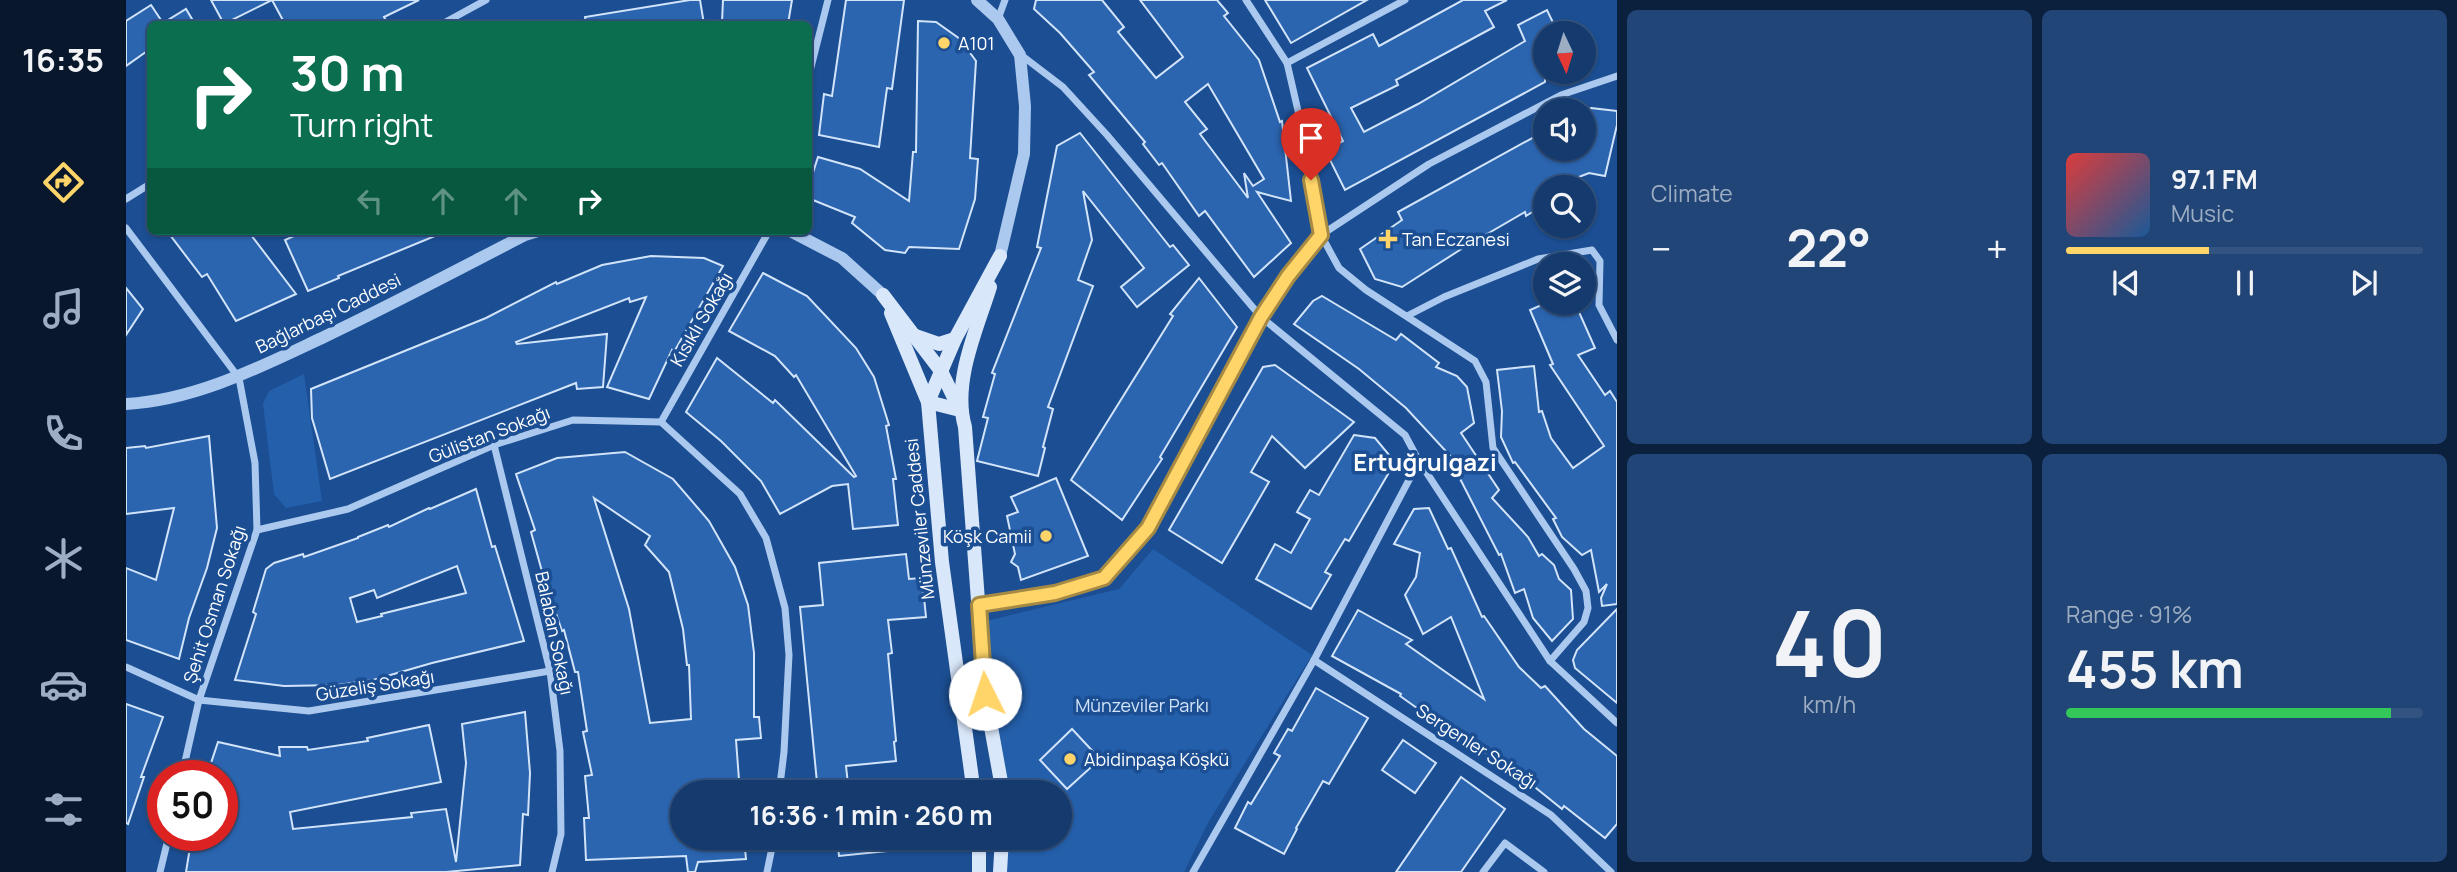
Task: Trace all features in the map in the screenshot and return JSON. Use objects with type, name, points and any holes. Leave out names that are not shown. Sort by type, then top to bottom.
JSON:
[{"type":"main road","name":"Münzeviler Caddesi","points":[[972,780],[942,562],[928,402],[955,340],[1000,256]]},
{"type":"main road","name":"Münzeviler Caddesi","points":[[1000,256],[967,361],[960,410],[965,427],[985,694],[1001,780]]},
{"type":"main road","points":[[883,295],[941,371],[960,410]]},
{"type":"main road","points":[[883,295],[928,402],[960,410]]},
{"type":"main road","points":[[915,335],[939,344],[955,340]]},
{"type":"main road","points":[[979,850],[979,872]]},
{"type":"main road","points":[[1000,872],[1001,850]]},
{"type":"street","points":[[448,21],[486,0]]},
{"type":"street","points":[[812,63],[828,0]]},
{"type":"street","name":"Münzeviler Caddesi","points":[[977,0],[998,19],[1020,55],[1025,106],[1024,155],[1000,256]]},
{"type":"street","points":[[998,19],[1005,0]]},
{"type":"street","points":[[1246,0],[1287,64],[1302,128],[1321,235],[1339,268],[1366,290],[1475,361],[1486,382],[1493,449],[1586,591],[1588,608],[1584,622],[1550,661]]},
{"type":"street","points":[[1287,64],[1405,0]]},
{"type":"street","points":[[1020,55],[1063,88],[1107,135],[1261,317],[1405,435],[1419,461],[1550,661],[1617,723]]},
{"type":"street","points":[[979,605],[1055,593],[1104,578],[1148,528],[1261,317],[1288,276],[1321,235],[1429,164],[1561,95],[1617,76]]},
{"type":"street","points":[[126,199],[147,186]]},
{"type":"street","name":"Şehit Osman Sokağı","points":[[126,228],[239,378],[255,463],[257,530],[199,700],[185,760]]},
{"type":"street","name":"Bağlarbaşı Caddesi","points":[[126,404],[149,403],[239,378],[525,235]]},
{"type":"street","name":"Kısıklı Sokağı","points":[[661,422],[767,235]]},
{"type":"street","points":[[798,235],[842,258],[883,295]]},
{"type":"street","points":[[1407,316],[1444,297],[1538,259],[1592,250],[1600,261],[1599,305],[1617,340]]},
{"type":"street","name":"Gülistan Sokağı","points":[[257,530],[348,509],[494,445],[573,420],[661,422]]},
{"type":"street","points":[[661,422],[740,495],[766,538],[785,608],[789,655],[781,780]]},
{"type":"street","name":"Balaban Sokağı","points":[[494,445],[550,671],[560,751],[561,834],[552,872]]},
{"type":"street","points":[[1193,872],[1314,660],[1419,461]]},
{"type":"street","name":"Sergenler Sokağı","points":[[1314,660],[1551,815],[1611,872]]},
{"type":"street","name":"Güzeliş Sokağı","points":[[126,667],[199,700],[309,711],[550,671]]},
{"type":"street","points":[[1483,872],[1505,843],[1544,872]]},
{"type":"street","points":[[767,872],[772,850]]},
{"type":"street","points":[[160,872],[165,851]]},
{"type":"green space","points":[[304,374],[322,501],[286,508],[274,494],[263,404],[269,391]]},
{"type":"green space","name":"Münzeviler Parkı","points":[[1153,549],[1312,655],[1209,821],[1184,872],[1005,872],[1005,850],[1072,850],[1072,780],[1004,780],[982,622],[1119,589]]},
{"type":"building","points":[[211,0],[272,0],[230,21],[222,21]]},
{"type":"building","points":[[272,0],[419,0],[384,17],[386,21],[283,21]]},
{"type":"building","points":[[700,0],[704,21],[586,21],[585,17]]},
{"type":"building","points":[[723,0],[792,0],[788,21],[722,21]]},
{"type":"building","points":[[846,0],[904,0],[892,89],[887,88],[879,147],[819,135],[824,94],[832,96]]},
{"type":"building","points":[[1036,0],[1102,0],[1124,27],[1118,32],[1156,78],[1183,57],[1140,0],[1217,0],[1228,13],[1224,16],[1259,60],[1280,122],[1282,121],[1291,201],[1257,192],[1291,243],[1254,277],[1205,211],[1199,216],[1162,163],[1159,165],[1143,144],[1145,142],[1089,75],[1094,72],[1060,33],[1034,9]],"holes":[[[1208,84],[1264,179],[1253,186],[1244,173],[1248,198],[1200,134],[1207,129],[1185,102]]]},
{"type":"building","points":[[1265,0],[1367,0],[1291,43]]},
{"type":"building","points":[[1463,0],[1507,0],[1485,11],[1494,27],[1396,80],[1398,85],[1351,108],[1364,132],[1418,104],[1525,41],[1518,25],[1547,10],[1552,21],[1533,21],[1533,84],[1541,84],[1345,190],[1325,150],[1343,141],[1307,68],[1373,34],[1379,46]]},
{"type":"building","points":[[151,5],[162,21],[147,21],[147,51],[126,66],[126,21]]},
{"type":"building","points":[[186,9],[193,21],[166,21]]},
{"type":"building","points":[[918,21],[936,22],[960,39],[976,61],[970,158],[978,159],[975,199],[959,249],[909,247],[905,253],[885,250],[852,223],[855,217],[812,200],[812,176],[818,157],[860,169],[909,201],[913,152],[916,152]]},
{"type":"building","points":[[1596,109],[1617,111],[1617,125],[1605,176],[1589,173],[1533,175],[1533,212],[1526,216],[1525,212],[1402,287],[1375,279],[1360,249],[1402,220],[1398,212],[1533,138],[1533,161],[1596,161]]},
{"type":"building","points":[[1080,133],[1170,247],[1173,245],[1189,265],[1137,307],[1121,287],[1144,268],[1083,191],[1092,240],[1078,280],[1093,286],[1048,407],[1053,409],[1038,476],[977,461],[988,418],[983,417],[995,374],[992,373],[1041,248],[1037,247],[1057,146]]},
{"type":"building","points":[[170,235],[251,235],[296,294],[236,321],[207,274],[202,277]]},
{"type":"building","points":[[296,235],[437,235],[308,291],[285,240]]},
{"type":"building","points":[[651,256],[704,258],[723,266],[674,352],[672,350],[649,399],[607,387],[646,297],[630,302],[629,298],[516,342],[607,334],[603,387],[577,389],[576,383],[330,479],[312,418],[311,389],[486,318],[556,282],[557,284],[602,265]]},
{"type":"building","points":[[763,273],[807,296],[856,348],[874,377],[889,425],[886,426],[896,479],[893,479],[898,525],[853,529],[848,484],[832,486],[780,514],[761,481],[721,441],[686,412],[717,358],[773,403],[775,400],[856,476],[796,375],[794,377],[775,356],[729,331]]},
{"type":"building","points":[[1199,278],[1237,327],[1160,457],[1162,459],[1122,520],[1071,480],[1173,316],[1170,314]]},
{"type":"building","points":[[126,288],[143,309],[126,335]]},
{"type":"building","points":[[1322,296],[1396,340],[1401,334],[1439,363],[1436,367],[1457,376],[1467,387],[1474,423],[1461,433],[1499,490],[1492,498],[1528,537],[1539,556],[1542,554],[1554,565],[1559,579],[1571,590],[1573,619],[1552,641],[1533,618],[1524,589],[1515,593],[1501,554],[1499,555],[1452,463],[1455,461],[1406,408],[1359,369],[1294,324],[1313,301]]},
{"type":"building","points":[[1533,309],[1533,315],[1580,315],[1595,348],[1578,355],[1605,395],[1610,391],[1617,402],[1617,604],[1602,606],[1601,598],[1607,584],[1599,592],[1591,550],[1582,555],[1562,537],[1553,519],[1556,518],[1515,462],[1513,463],[1501,437],[1502,411],[1497,370],[1534,366],[1539,412],[1542,411],[1551,438],[1573,468],[1604,446],[1550,365],[1553,364],[1530,310]]},
{"type":"building","points":[[1275,365],[1354,422],[1305,468],[1272,436],[1251,472],[1269,482],[1222,563],[1169,530],[1263,367]]},
{"type":"building","points":[[1354,435],[1375,438],[1395,462],[1349,541],[1345,539],[1325,572],[1331,575],[1311,609],[1256,579],[1275,544],[1291,553],[1310,519],[1297,512],[1310,490],[1319,495]]},
{"type":"building","points":[[209,436],[217,528],[179,659],[126,640],[126,568],[156,580],[174,508],[126,514],[126,448],[146,448]]},
{"type":"building","points":[[625,452],[673,479],[709,521],[735,567],[748,605],[754,653],[754,717],[759,717],[761,738],[736,740],[739,780],[670,780],[670,850],[745,850],[746,859],[698,862],[695,872],[688,872],[686,856],[586,860],[584,818],[589,818],[585,776],[592,775],[583,732],[587,731],[578,672],[575,672],[564,630],[562,631],[543,575],[531,532],[535,530],[516,474],[557,458]],"holes":[[[594,498],[650,536],[645,545],[669,572],[689,665],[691,719],[650,723],[629,609]]]},
{"type":"building","name":"Köşk Camii","points":[[1056,478],[1088,556],[1021,580],[1018,567],[1011,562],[1015,554],[1007,516],[1018,512],[1011,497]]},
{"type":"building","points":[[476,489],[492,547],[495,546],[524,641],[373,680],[338,685],[284,686],[235,680],[256,614],[253,612],[266,569],[274,563],[303,554],[304,557],[388,525],[389,527]],"holes":[[[457,566],[466,593],[357,622],[350,598],[374,590],[377,598]]]},
{"type":"building","points":[[1429,508],[1448,549],[1451,548],[1482,617],[1484,616],[1519,667],[1541,688],[1545,686],[1584,729],[1617,756],[1617,824],[1605,838],[1564,806],[1562,809],[1526,780],[1525,782],[1464,737],[1462,740],[1400,696],[1401,694],[1332,656],[1358,610],[1412,640],[1406,644],[1484,699],[1451,617],[1423,634],[1405,595],[1416,577],[1420,553],[1394,544],[1414,509]]},
{"type":"building","points":[[906,554],[909,579],[922,578],[926,617],[888,620],[892,653],[888,654],[896,761],[846,766],[848,780],[817,780],[800,607],[823,605],[819,563]]},
{"type":"building","points":[[1617,609],[1617,703],[1575,668],[1573,660],[1577,650]]},
{"type":"building","points":[[1316,688],[1368,718],[1329,784],[1323,781],[1284,854],[1235,828],[1248,802],[1251,804],[1280,756],[1274,753],[1288,729],[1292,731]]},
{"type":"building","points":[[126,704],[163,717],[141,777],[144,777],[128,824]]},
{"type":"building","points":[[525,712],[530,773],[528,815],[523,814],[520,865],[446,872],[186,872],[189,851],[238,851],[238,760],[212,760],[218,742],[280,756],[279,747],[307,747],[308,750],[368,741],[367,738],[429,725],[441,782],[290,812],[293,829],[412,817],[411,813],[446,809],[456,862],[466,763],[462,724]]},
{"type":"building","name":"Abidinpaşa Köşkü","points":[[1072,729],[1100,759],[1072,784],[1072,780],[1059,780],[1040,760]]},
{"type":"building","points":[[1403,740],[1436,763],[1415,793],[1382,770]]},
{"type":"building","points":[[1461,777],[1505,809],[1461,872],[1396,872]]},
{"type":"building","points":[[838,850],[897,850],[839,856]]},
{"type":"place","name":"A101","points":[[944,43]]},
{"type":"place","name":"Tan Eczanesi","points":[[1388,239]]},
{"type":"place","name":"Köşk Camii","points":[[1046,536]]},
{"type":"place","name":"Abidinpaşa Köşkü","points":[[1070,759]]},
{"type":"district","name":"Ertuğrulgazi","points":[[1425,461]]},
{"type":"route","points":[[985,694],[979,605],[1055,593],[1104,578],[1148,528],[1261,317],[1288,276],[1321,235],[1311,180]]}]
